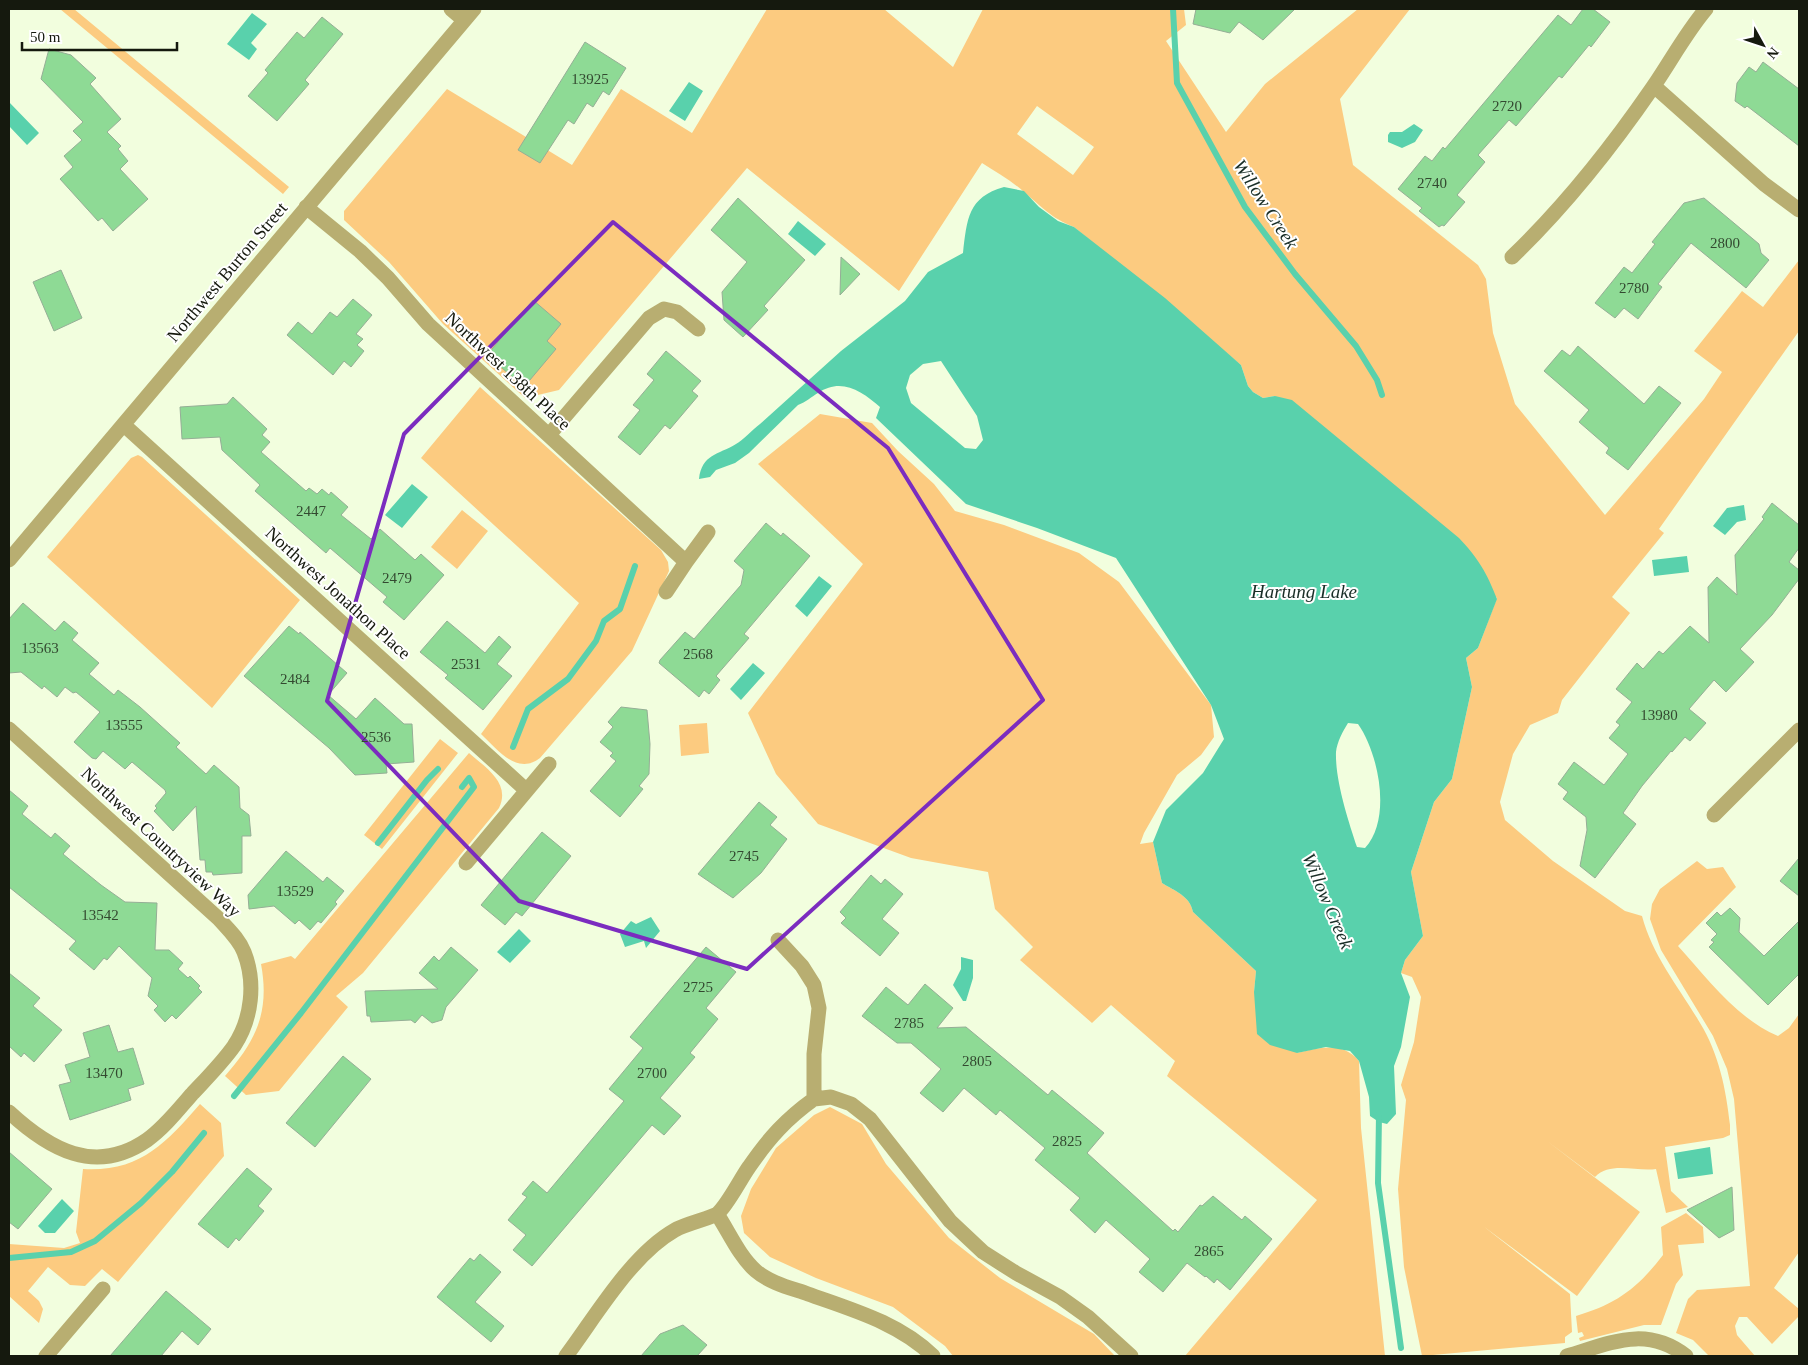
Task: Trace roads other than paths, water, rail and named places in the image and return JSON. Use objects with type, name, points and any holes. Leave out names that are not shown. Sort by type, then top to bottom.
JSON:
[{"type":"street","points":[[450,9],[469,14]]},
{"type":"street","points":[[1512,257],[1549,221],[1606,151],[1654,86],[1681,41],[1706,9]]},
{"type":"street","name":"Northwest Burton Street","points":[[9,560],[469,14]]},
{"type":"street","points":[[1654,86],[1764,184],[1799,210]]},
{"type":"street","name":"Northwest 138th Place","points":[[306,207],[367,258],[388,278],[428,324],[686,562]]},
{"type":"street","points":[[549,435],[649,318],[664,309],[677,312],[698,329]]},
{"type":"street","name":"Northwest Jonathon Place","points":[[124,425],[526,790]]},
{"type":"street","points":[[666,592],[708,532]]},
{"type":"street","name":"Northwest Countryview Way","points":[[9,729],[219,919],[235,937],[244,951],[252,989],[245,1024],[230,1050],[162,1126],[148,1139],[131,1150],[113,1155],[76,1155],[45,1143],[9,1112]]},
{"type":"street","points":[[1714,815],[1799,730]]},
{"type":"street","points":[[466,863],[549,764]]},
{"type":"street","points":[[778,940],[802,966],[814,985],[819,1008],[814,1054],[814,1099]]},
{"type":"street","points":[[566,1356],[624,1277],[646,1253],[674,1230],[717,1214],[772,1135],[788,1118],[814,1099],[831,1097],[850,1104],[870,1119],[944,1214],[983,1252],[1016,1274],[1060,1297],[1088,1317],[1130,1356]]},
{"type":"street","points":[[717,1214],[756,1271],[780,1284],[893,1326],[920,1344],[933,1356]]},
{"type":"street","points":[[46,1356],[103,1289]]},
{"type":"street","points":[[1567,1356],[1632,1339],[1651,1338],[1664,1342],[1686,1356]]},
{"type":"water","points":[[252,13],[267,24],[251,43],[257,49],[249,60],[227,44]]},
{"type":"water","points":[[689,82],[703,91],[685,121],[669,111]]},
{"type":"water","points":[[9,102],[39,133],[27,145],[9,126]]},
{"type":"water","points":[[1414,124],[1423,130],[1415,142],[1402,148],[1388,142],[1390,132],[1402,132]]},
{"type":"water","name":"Hartung Lake","points":[[1004,187],[1024,191],[1039,207],[1058,221],[1074,227],[1165,298],[1241,365],[1248,386],[1253,392],[1263,398],[1275,396],[1292,400],[1459,538],[1477,559],[1497,599],[1478,648],[1466,658],[1472,687],[1452,779],[1434,802],[1411,872],[1423,936],[1405,960],[1401,973],[1410,997],[1401,1047],[1394,1066],[1396,1114],[1387,1124],[1379,1122],[1370,1116],[1369,1097],[1359,1061],[1350,1051],[1326,1047],[1297,1053],[1270,1045],[1257,1034],[1254,992],[1256,971],[1193,912],[1185,898],[1162,883],[1153,842],[1166,810],[1203,773],[1224,739],[1211,705],[1116,558],[966,504],[876,418],[880,407],[859,391],[843,386],[827,388],[798,405],[749,453],[735,463],[716,470],[710,477],[699,479],[707,460],[744,438],[841,351],[905,301],[928,272],[963,253],[971,211],[976,203],[992,191]],"holes":[[[941,361],[977,416],[983,440],[976,449],[965,448],[911,403],[906,388],[910,375],[923,364]],[[1348,723],[1358,724],[1365,737],[1372,752],[1380,786],[1378,821],[1373,836],[1365,848],[1357,847],[1343,800],[1336,763],[1336,752],[1340,737]]]},
{"type":"water","points":[[798,221],[826,244],[815,256],[788,234]]},
{"type":"water","points":[[412,484],[428,497],[402,528],[385,515]]},
{"type":"water","points":[[1744,505],[1746,520],[1737,522],[1725,535],[1713,526],[1727,508]]},
{"type":"water","points":[[1687,556],[1689,572],[1654,576],[1652,560]]},
{"type":"water","points":[[819,576],[832,586],[807,617],[795,606]]},
{"type":"water","points":[[753,663],[765,673],[741,700],[730,689]]},
{"type":"water","points":[[651,917],[660,931],[646,948],[644,941],[625,947],[620,934],[631,921],[636,924]]},
{"type":"water","points":[[519,929],[531,941],[510,963],[497,952]]},
{"type":"water","points":[[961,957],[973,960],[973,978],[966,1001],[963,1001],[953,985],[961,969]]},
{"type":"water","points":[[1710,1147],[1713,1174],[1678,1179],[1674,1153]]},
{"type":"water","points":[[62,1199],[74,1211],[55,1233],[45,1233],[38,1226]]},
{"type":"waterway","name":"Willow Creek","points":[[1173,9],[1177,83],[1245,207],[1295,274],[1356,346],[1377,380],[1382,395]]},
{"type":"waterway","points":[[513,747],[528,709],[568,679],[596,641],[604,621],[620,609],[635,566]]},
{"type":"waterway","points":[[378,843],[427,780],[438,769]]},
{"type":"waterway","points":[[234,1096],[301,1013],[474,787],[469,778],[462,787]]},
{"type":"waterway","name":"Willow Creek","points":[[1379,1114],[1378,1183],[1401,1348]]},
{"type":"waterway","points":[[9,1258],[71,1252],[95,1241],[141,1203],[172,1172],[204,1133]]}]
